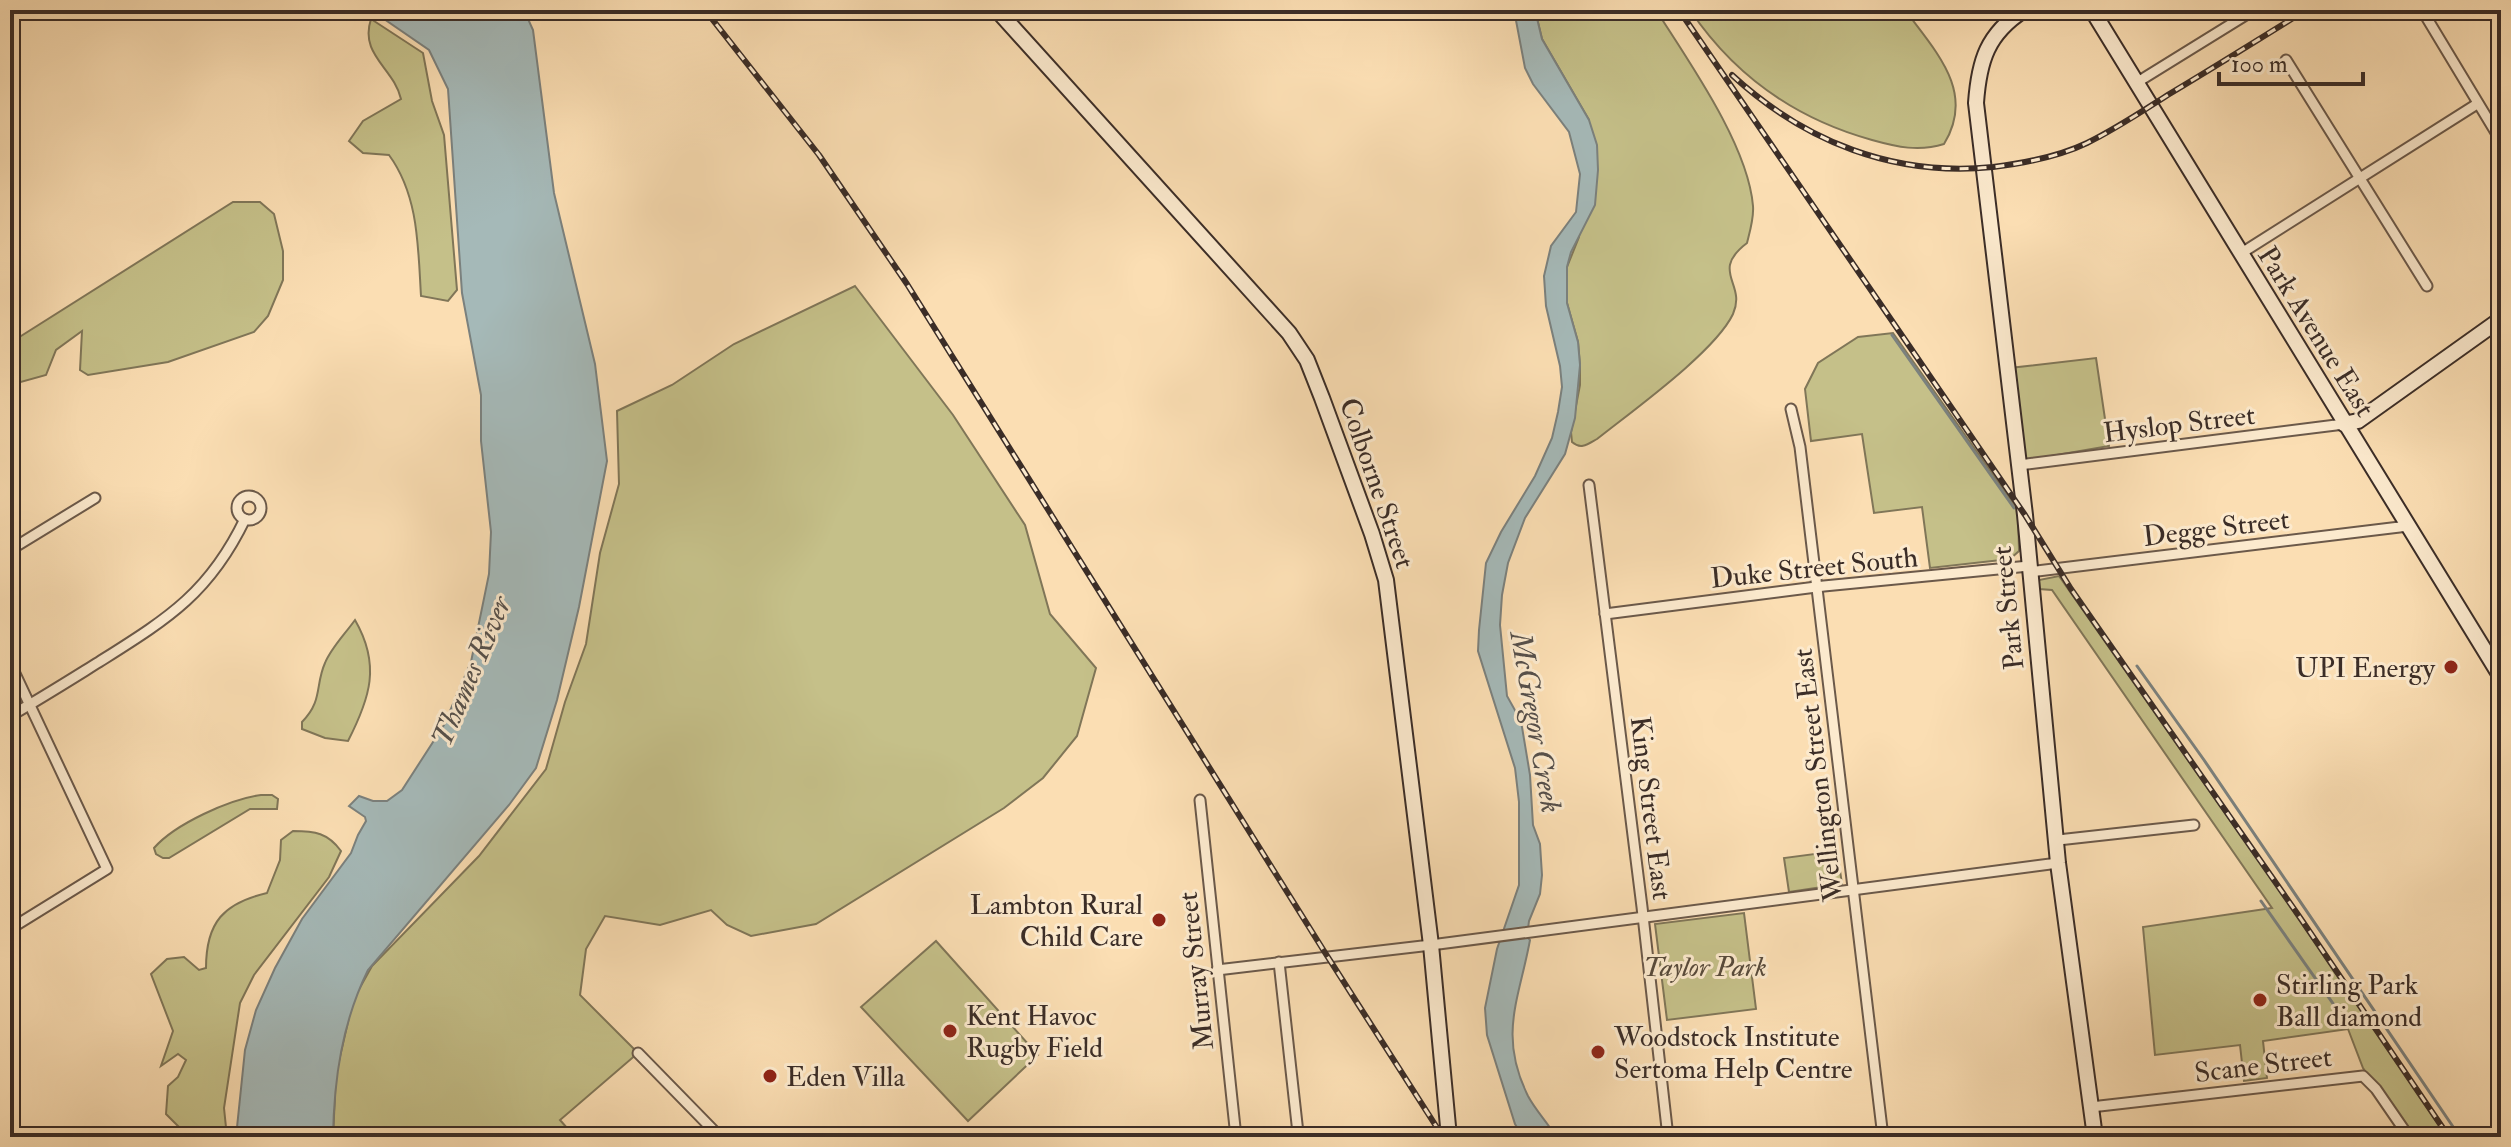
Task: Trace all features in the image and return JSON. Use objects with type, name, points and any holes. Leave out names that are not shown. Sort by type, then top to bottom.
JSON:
[{"type":"street","name":"Colborne Street","points":[[997,10],[1289,333],[1307,360],[1386,580],[1431,945],[1449,1137]]},
{"type":"street","name":"Park Avenue East","points":[[2092,10],[2501,677]]},
{"type":"street","points":[[2136,83],[2254,10]]},
{"type":"street","points":[[2422,10],[2501,141]]},
{"type":"street","name":"Park Street","points":[[2019,13],[1992,41],[1978,73],[1976,103],[2019,465],[2058,863],[2095,1137]]},
{"type":"street","points":[[2286,60],[2427,286]]},
{"type":"street","points":[[2240,254],[2477,104]]},
{"type":"street","points":[[2344,424],[2358,421],[2501,319]]},
{"type":"street","name":"Wellington Street East","points":[[1791,409],[1800,447],[1883,1137]]},
{"type":"street","name":"Hyslop Street","points":[[2019,465],[2344,424]]},
{"type":"street","name":"King Street East","points":[[1589,485],[1668,1137]]},
{"type":"street","points":[[10,550],[95,498]]},
{"type":"street","points":[[10,716],[158,625],[185,604],[218,568],[245,519]]},
{"type":"street","name":"Degge Street","points":[[2029,569],[2408,526]]},
{"type":"street","name":"Duke Street South","points":[[1605,614],[1817,587],[2029,569]]},
{"type":"street","points":[[10,663],[107,869],[10,929]]},
{"type":"street","name":"Murray Street","points":[[1200,800],[1236,1137]]},
{"type":"street","points":[[2058,840],[2194,825]]},
{"type":"street","points":[[1217,970],[2058,863]]},
{"type":"street","points":[[1279,962],[1296,1137]]},
{"type":"street","points":[[638,1053],[720,1137]]},
{"type":"street","name":"Scane Street","points":[[2091,1107],[2363,1076],[2376,1089],[2409,1137]]},
{"type":"green space","points":[[1535,10],[1656,10],[1729,131],[1749,182],[1753,206],[1747,243],[1731,262],[1736,303],[1723,329],[1671,380],[1597,439],[1581,446],[1572,442],[1571,432],[1580,385],[1580,365],[1565,283],[1567,267],[1579,237],[1589,120],[1542,39]]},
{"type":"green space","points":[[1690,10],[1905,10],[1939,57],[1954,90],[1956,107],[1953,125],[1944,144],[1917,148],[1881,143],[1844,131],[1793,107],[1769,92],[1726,55]]},
{"type":"green space","points":[[371,19],[423,53],[432,101],[444,135],[457,290],[448,301],[421,296],[412,205],[399,171],[389,155],[363,153],[349,141],[363,121],[401,99],[392,78],[373,52],[369,32]]},
{"type":"green space","points":[[233,202],[260,202],[274,214],[283,251],[283,280],[268,316],[254,332],[168,362],[88,375],[80,370],[82,331],[56,350],[46,375],[10,385],[10,343]]},
{"type":"green space","points":[[855,286],[953,415],[1025,525],[1050,614],[1096,668],[1077,736],[1043,778],[1004,808],[816,924],[751,936],[727,925],[711,910],[660,925],[605,916],[586,949],[580,995],[638,1053],[560,1120],[575,1137],[333,1137],[336,1074],[353,1000],[372,966],[479,856],[546,769],[586,644],[600,553],[619,484],[617,411],[672,385],[734,344]]},
{"type":"green space","points":[[1893,333],[2018,510],[2019,551],[2010,559],[1930,568],[1922,507],[1874,513],[1862,434],[1811,441],[1805,389],[1818,363],[1858,337]]},
{"type":"green space","points":[[2096,358],[2109,446],[2028,460],[2022,456],[2010,368]]},
{"type":"green space","points":[[2059,576],[2447,1137],[2414,1137],[2363,1068],[2348,1029],[2263,1041],[2267,1078],[2244,1081],[2240,1045],[2155,1055],[2143,927],[2272,908],[2052,590],[2039,589],[2039,580]]},
{"type":"green space","points":[[355,620],[368,652],[370,681],[367,696],[348,741],[325,738],[302,729],[302,722],[316,700],[328,657]]},
{"type":"green space","points":[[272,795],[278,799],[277,809],[250,809],[169,858],[156,854],[154,848],[163,839],[189,822],[234,802]]},
{"type":"green space","points":[[293,831],[320,834],[341,851],[329,877],[254,975],[240,1003],[224,1108],[227,1137],[185,1137],[184,1132],[166,1114],[168,1086],[178,1077],[186,1060],[178,1054],[161,1066],[173,1031],[151,974],[167,959],[184,957],[199,970],[206,968],[209,938],[220,917],[239,902],[267,893],[280,860],[281,840]]},
{"type":"green space","points":[[1837,851],[1842,884],[1789,892],[1784,858]]},
{"type":"green space","name":"Taylor Park","points":[[1744,913],[1756,1009],[1667,1020],[1655,924]]},
{"type":"green space","name":"Kent Havoc Rugby Field","points":[[936,941],[1038,1055],[968,1121],[861,1007]]},
{"type":"water","name":"Thames River","points":[[371,10],[524,10],[533,30],[554,193],[595,364],[607,461],[579,607],[557,700],[536,768],[509,805],[368,970],[352,1010],[341,1052],[333,1137],[236,1137],[245,1050],[256,1010],[302,919],[351,853],[366,821],[349,806],[359,796],[373,801],[387,801],[402,790],[444,725],[471,662],[489,574],[491,532],[481,441],[481,395],[462,293],[448,89],[429,50]]},
{"type":"water","name":"McGregor Creek","points":[[1514,10],[1535,10],[1542,39],[1589,120],[1597,145],[1598,170],[1595,205],[1571,252],[1567,267],[1567,303],[1578,342],[1580,365],[1575,418],[1565,454],[1525,518],[1508,563],[1500,625],[1507,696],[1521,721],[1542,875],[1540,894],[1529,921],[1527,937],[1530,940],[1514,1018],[1514,1054],[1528,1096],[1556,1137],[1523,1137],[1515,1124],[1487,1035],[1485,1008],[1497,949],[1519,885],[1519,802],[1515,768],[1478,651],[1486,563],[1535,476],[1552,438],[1562,387],[1546,306],[1544,276],[1551,246],[1576,212],[1580,174],[1569,132],[1533,84],[1525,68]]},
{"type":"waterway","points":[[1892,335],[2014,508]]},
{"type":"waterway","points":[[2137,666],[2460,1137]]},
{"type":"waterway","points":[[2261,901],[2346,1022]]},
{"type":"railway","points":[[705,10],[819,155],[907,284],[1443,1137]]},
{"type":"railway","points":[[1679,10],[2025,515],[2071,589],[2449,1137]]},
{"type":"railway","points":[[1732,75],[1790,119],[1853,150],[1921,166],[1956,169],[1993,167],[2065,152],[2109,132],[2306,10]]},
{"type":"place","name":"UPI Energy","points":[[2451,667]]},
{"type":"place","name":"Lambton Rural Child Care","points":[[1159,920]]},
{"type":"place","name":"Stirling Park Ball diamond","points":[[2260,1000]]},
{"type":"place","name":"Kent Havoc Rugby Field","points":[[950,1031]]},
{"type":"place","name":"Woodstock Institute Sertoma Help Centre","points":[[1598,1052]]},
{"type":"place","name":"Eden Villa","points":[[770,1076]]}]
